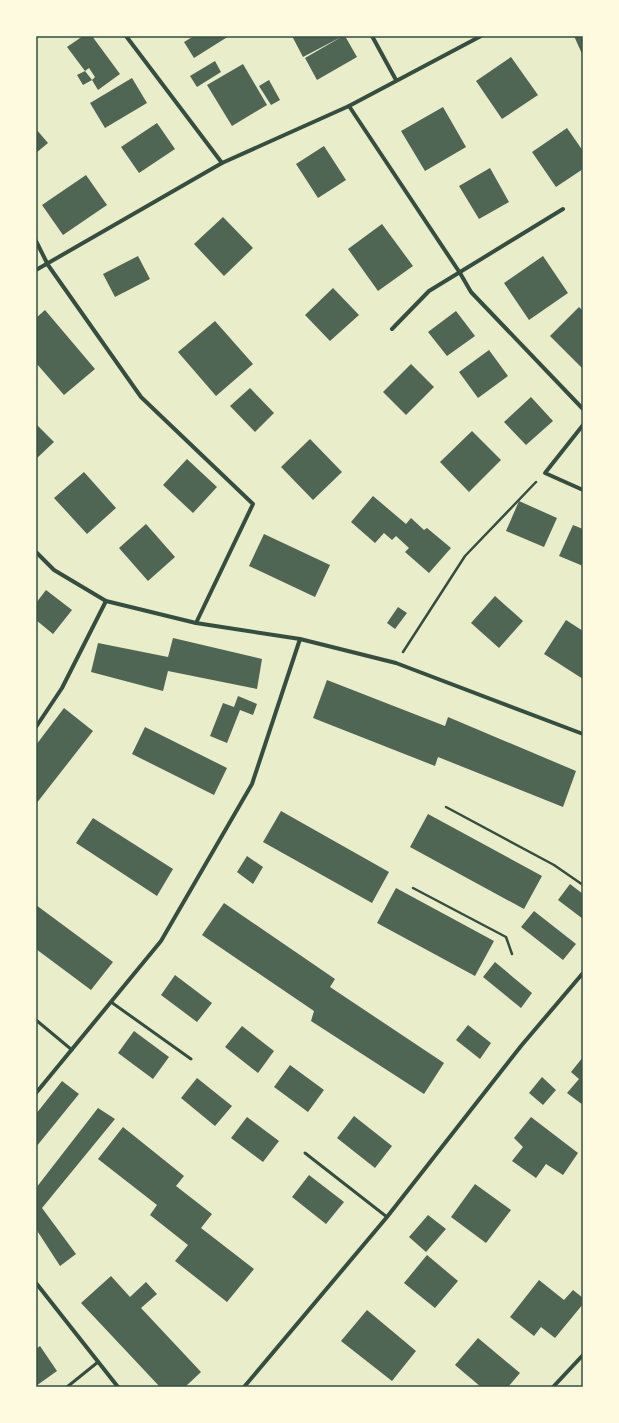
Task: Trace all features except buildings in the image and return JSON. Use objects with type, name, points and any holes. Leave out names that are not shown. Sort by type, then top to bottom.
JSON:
[{"type":"street","points":[[126,36],[222,162]]},
{"type":"street","points":[[372,36],[396,80]]},
{"type":"street","points":[[36,270],[48,265],[222,162],[349,106],[481,36]]},
{"type":"street","points":[[349,106],[460,272],[471,292],[583,408]]},
{"type":"street","points":[[392,329],[429,291],[563,209]]},
{"type":"street","points":[[36,241],[48,265],[141,397],[253,504],[196,623]]},
{"type":"street","points":[[583,426],[546,473],[583,490]]},
{"type":"street","points":[[36,552],[54,570],[106,601],[196,623],[300,640],[396,663],[583,734]]},
{"type":"street","points":[[36,728],[62,688],[106,601]]},
{"type":"street","points":[[36,1094],[161,941],[252,784],[300,640]]},
{"type":"street","points":[[244,1387],[387,1216],[522,1046],[583,973]]},
{"type":"street","points":[[36,1283],[118,1387]]},
{"type":"street","points":[[553,1387],[583,1355]]},
{"type":"lane","points":[[111,1002],[191,1059]]},
{"type":"lane","points":[[36,1020],[72,1050]]},
{"type":"lane","points":[[305,1153],[387,1216]]},
{"type":"lane","points":[[67,1387],[98,1362]]},
{"type":"path","points":[[396,663],[464,556],[546,473]]},
{"type":"path","points":[[446,807],[554,865],[583,885]]},
{"type":"path","points":[[413,888],[506,937],[512,954]]}]
